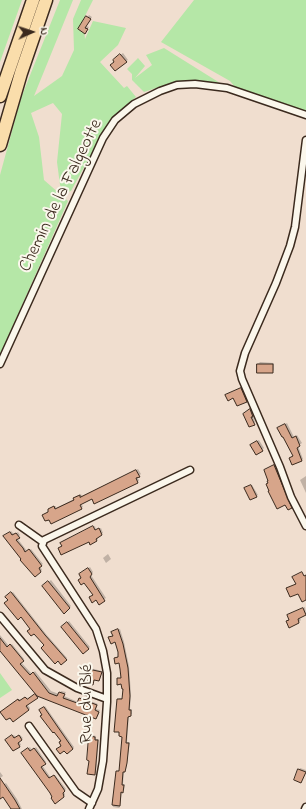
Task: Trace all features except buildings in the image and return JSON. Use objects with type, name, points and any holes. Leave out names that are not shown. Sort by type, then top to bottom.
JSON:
[{"type":"highway","points":[[0,96],[33,0]]},
{"type":"highway","points":[[0,145],[21,73],[46,0]]},
{"type":"street","name":"Chemin de la Falgeotte","points":[[0,364],[103,138],[116,120],[134,104],[160,90],[195,84],[227,88],[306,115]]},
{"type":"street","points":[[306,140],[295,227],[290,246],[276,283],[245,353],[240,370],[242,380],[291,497],[306,526]]},
{"type":"street","points":[[43,542],[44,540],[190,470]]},
{"type":"street","name":"Rue du Blé","points":[[19,524],[43,542],[42,546],[96,629],[103,651],[107,673],[107,699],[102,761],[98,789],[89,809]]},
{"type":"street","points":[[0,616],[45,670],[77,688],[107,699]]},
{"type":"street","points":[[29,726],[76,792],[92,803]]},
{"type":"green space","points":[[0,0],[22,0],[0,62]]},
{"type":"green space","points":[[60,0],[73,0],[34,96],[62,76],[74,50],[73,19],[81,0],[93,0],[83,20],[85,39],[93,21],[126,28],[118,45],[100,62],[124,88],[127,86],[136,97],[115,115],[99,140],[71,191],[64,193],[60,185],[57,162],[62,114],[53,103],[31,113],[39,137],[44,180],[68,201],[0,355],[0,175],[21,98]]},
{"type":"green space","points":[[194,0],[306,0],[306,111],[235,87],[230,81],[161,42]]},
{"type":"green space","points":[[164,48],[220,83],[181,83],[144,92],[132,80],[132,74],[127,69],[138,58],[145,66],[135,78],[152,65],[146,55]]},
{"type":"green space","points":[[0,673],[12,690],[0,698]]}]
